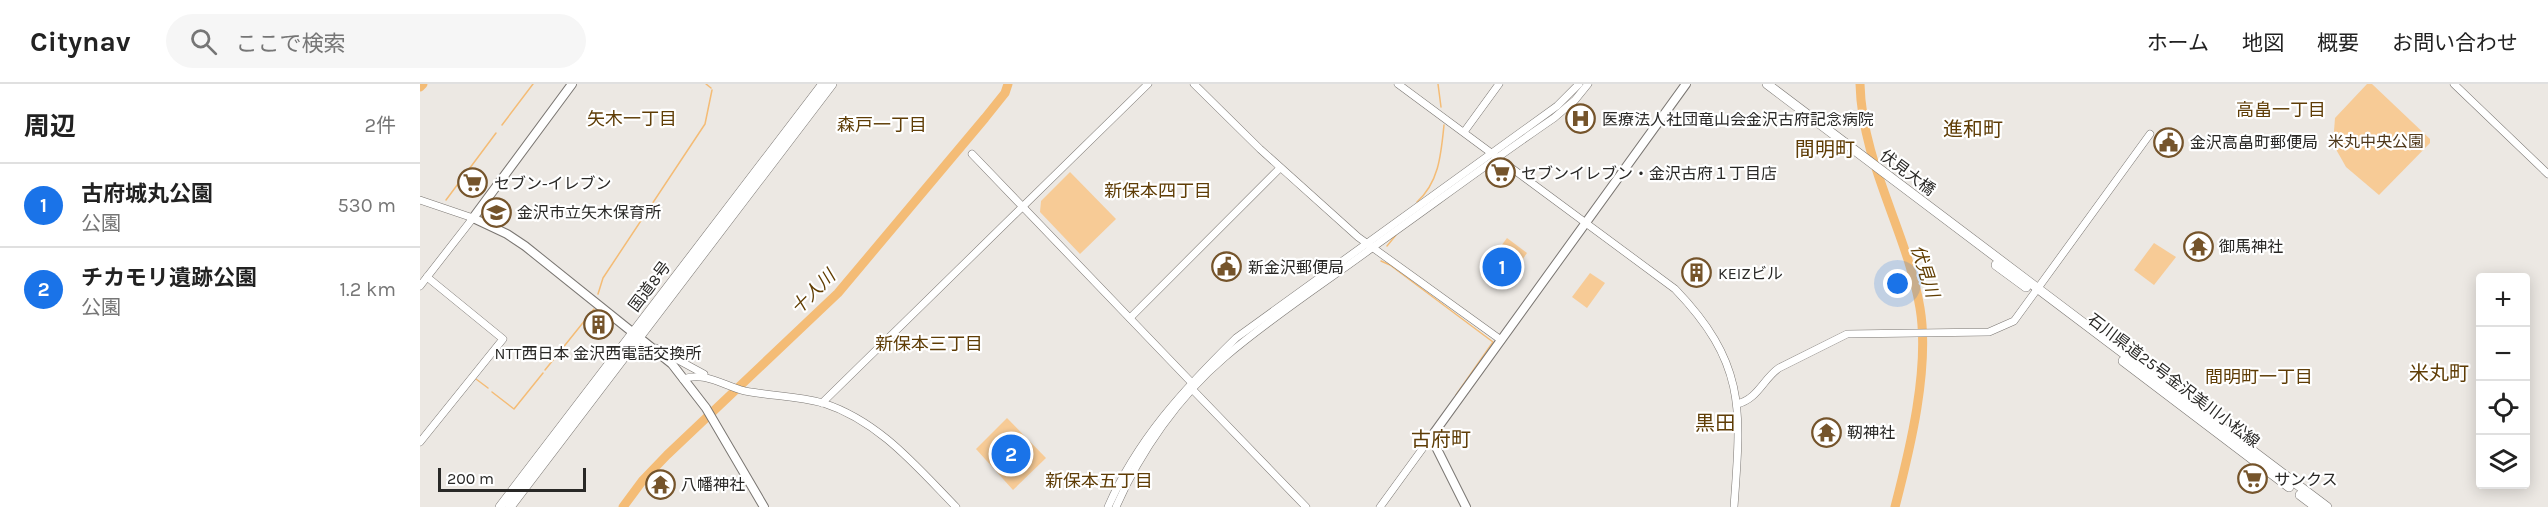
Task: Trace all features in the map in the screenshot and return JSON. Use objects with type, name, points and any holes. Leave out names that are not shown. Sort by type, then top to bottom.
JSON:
[{"type":"main road","points":[[572,84],[473,218],[501,230],[519,242],[655,348],[672,364],[706,408],[764,507]]},
{"type":"main road","name":"国道8号","points":[[510,507],[823,84]]},
{"type":"main road","name":"国道8号","points":[[500,507],[832,84]]},
{"type":"main road","points":[[1466,507],[1431,437],[1686,84]]},
{"type":"main road","points":[[1758,84],[1779,96]]},
{"type":"main road","points":[[1767,84],[1779,96]]},
{"type":"main road","name":"伏見大橋","points":[[1779,96],[2016,276]]},
{"type":"main road","name":"石川県道25号金沢美川小松線","points":[[2016,276],[2326,507]]},
{"type":"main road","name":"石川県道25号金沢美川小松線","points":[[2036,291],[2316,507]]},
{"type":"street","points":[[822,403],[1148,84]]},
{"type":"street","points":[[1194,84],[1280,168],[1366,244],[1374,247],[1501,340]]},
{"type":"street","points":[[1398,84],[1675,289],[1700,315],[1729,367],[1737,404],[1738,450],[1734,507]]},
{"type":"street","points":[[1464,132],[1499,84]]},
{"type":"street","points":[[1108,507],[1145,439],[1236,338],[1557,106],[1579,84]]},
{"type":"street","points":[[1116,507],[1137,465],[1192,386],[1232,351],[1554,118],[1575,100],[1588,84]]},
{"type":"street","points":[[2454,84],[2548,174]]},
{"type":"street","points":[[1737,404],[1749,400],[1769,374],[1847,334],[1989,332],[2014,321],[2150,134]]},
{"type":"street","points":[[972,154],[1130,318],[1306,507]]},
{"type":"street","points":[[1130,318],[1280,168]]},
{"type":"street","points":[[420,200],[473,218],[420,286]]},
{"type":"street","points":[[420,442],[503,339],[427,277]]},
{"type":"street","points":[[655,348],[729,387],[822,403],[858,418],[883,434],[954,506]]},
{"type":"street","points":[[683,379],[697,375],[711,379]]},
{"type":"street","points":[[1380,507],[1431,437]]},
{"type":"green space","name":"米丸中央公園","points":[[2367,84],[2372,84],[2430,139],[2430,143],[2379,195],[2346,167],[2333,144],[2335,118]]},
{"type":"green space","points":[[1070,172],[1116,219],[1080,254],[1040,212],[1041,201]]},
{"type":"green space","points":[[1507,238],[1527,253],[1504,286],[1483,270]]},
{"type":"green space","points":[[2154,243],[2176,257],[2154,285],[2134,270]]},
{"type":"green space","points":[[1590,273],[1605,283],[1587,308],[1572,297]]},
{"type":"green space","points":[[1007,418],[1046,458],[1013,490],[976,449]]},
{"type":"waterway","points":[[420,87],[423,84]]},
{"type":"waterway","points":[[502,125],[533,84]]},
{"type":"waterway","points":[[706,84],[711,88]]},
{"type":"waterway","name":"十人川","points":[[623,507],[643,480],[667,455],[838,293],[985,118],[1005,93],[1008,84]]},
{"type":"waterway","points":[[1438,84],[1441,107]]},
{"type":"waterway","name":"伏見川","points":[[1860,84],[1868,142],[1914,280],[1922,331],[1917,408],[1895,507]]},
{"type":"waterway","points":[[598,294],[603,278],[705,124],[712,90]]},
{"type":"waterway","points":[[1417,202],[1430,186],[1438,167],[1444,125]]},
{"type":"waterway","points":[[446,200],[496,133]]},
{"type":"waterway","points":[[1387,246],[1396,235]]},
{"type":"waterway","points":[[1381,261],[1390,265],[1493,342],[1456,395]]},
{"type":"waterway","points":[[545,370],[594,309]]},
{"type":"waterway","points":[[492,392],[514,409],[543,373]]},
{"type":"waterway","points":[[476,379],[488,388]]},
{"type":"place","name":"医療法人社団竜山会金沢古府記念病院","points":[[1581,119]]},
{"type":"place","name":"金沢高畠町郵便局","points":[[2169,142]]},
{"type":"place","name":"セブンイレブン・金沢古府１丁目店","points":[[1500,173]]},
{"type":"place","name":"セブン-イレブン","points":[[473,183]]},
{"type":"place","name":"金沢市立矢木保育所","points":[[496,212]]},
{"type":"place","name":"御馬神社","points":[[2198,246]]},
{"type":"place","name":"新金沢郵便局","points":[[1227,267]]},
{"type":"place","name":"古府城丸公園","points":[[1502,267]]},
{"type":"place","name":"KEIZビル","points":[[1697,273]]},
{"type":"place","name":"NTT西日本 金沢西電話交換所","points":[[598,325]]},
{"type":"place","name":"靭神社","points":[[1826,432]]},
{"type":"place","name":"チカモリ遺跡公園","points":[[1011,454]]},
{"type":"place","name":"サンクス","points":[[2253,479]]},
{"type":"place","name":"八幡神社","points":[[660,484]]},
{"type":"district","name":"高畠一丁目","points":[[2281,110]]},
{"type":"district","name":"矢木一丁目","points":[[632,119]]},
{"type":"district","name":"森戸一丁目","points":[[882,125]]},
{"type":"district","name":"進和町","points":[[1973,129]]},
{"type":"district","name":"間明町","points":[[1825,149]]},
{"type":"district","name":"新保本四丁目","points":[[1158,191]]},
{"type":"district","name":"新保本三丁目","points":[[929,344]]},
{"type":"district","name":"米丸町","points":[[2439,373]]},
{"type":"district","name":"間明町一丁目","points":[[2259,377]]},
{"type":"district","name":"黒田","points":[[1715,423]]},
{"type":"district","name":"古府町","points":[[1441,439]]},
{"type":"district","name":"新保本五丁目","points":[[1099,481]]}]
